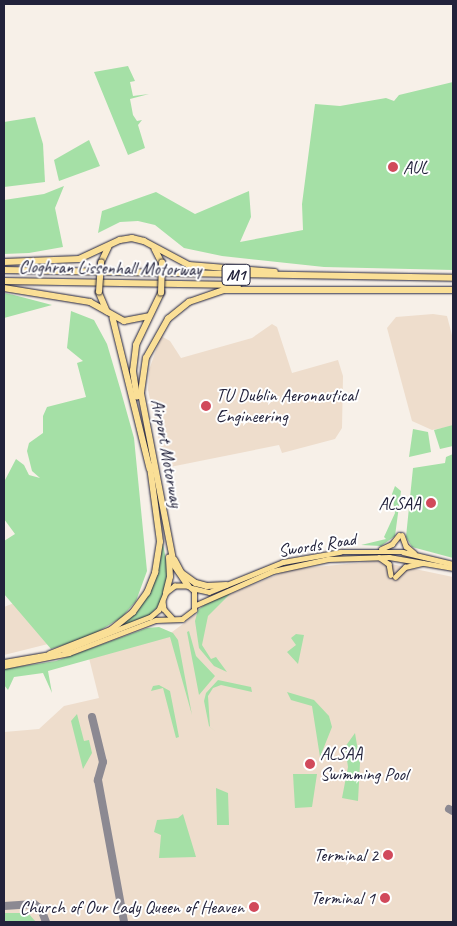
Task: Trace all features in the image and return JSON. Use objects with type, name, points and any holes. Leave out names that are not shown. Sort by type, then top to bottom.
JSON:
[{"type":"highway","name":"M1","points":[[108,248],[120,240],[132,238],[183,262],[196,266],[340,276],[453,278]]},
{"type":"highway","points":[[4,288],[79,299],[108,313],[113,318],[136,321],[154,311],[162,293],[162,263],[152,246]]},
{"type":"highway","points":[[4,262],[79,259],[108,248]]},
{"type":"highway","points":[[108,248],[101,262],[99,292],[108,313]]},
{"type":"highway","name":"Cloghran Lissenhall Motorway","points":[[4,270],[340,276]]},
{"type":"highway","name":"Cloghran Lissenhall Motorway","points":[[4,281],[365,288]]},
{"type":"highway","name":"Airport Motorway","points":[[189,587],[175,570],[142,402],[143,371],[157,334],[174,312],[200,296],[223,290],[365,288],[453,290]]},
{"type":"highway","name":"M1","points":[[154,311],[139,336],[134,381],[155,474]]},
{"type":"highway","name":"Airport Motorway","points":[[113,318],[150,467],[168,552],[170,577],[166,593]]},
{"type":"highway","points":[[50,654],[111,630],[133,612],[147,593],[155,574],[160,542],[150,467]]},
{"type":"highway","name":"M1","points":[[169,541],[177,565],[186,577],[206,586],[226,585]]},
{"type":"main road","points":[[415,554],[406,546],[400,535],[392,544],[378,553],[388,562],[393,576],[405,567],[427,562]]},
{"type":"main road","name":"Swords Road","points":[[196,605],[282,568],[340,557],[378,553],[453,568]]},
{"type":"main road","name":"Swords Road","points":[[189,587],[209,592],[265,568],[302,558],[378,553],[415,554],[453,564]]},
{"type":"main road","points":[[4,662],[50,654],[143,620],[156,613],[166,593],[175,586],[189,587],[195,595],[196,605],[187,616],[152,621],[60,655],[4,666]]},
{"type":"main road","points":[[163,600],[164,609],[173,619]]},
{"type":"main road","points":[[88,640],[143,620]]},
{"type":"shaded area","points":[[433,314],[447,316],[453,339],[453,426],[432,430],[412,421],[387,328],[396,317]]},
{"type":"shaded area","points":[[272,324],[277,327],[292,373],[338,360],[343,376],[342,428],[335,439],[282,453],[279,445],[165,468],[148,390],[149,370],[161,336],[170,341],[181,358],[252,338]]},
{"type":"shaded area","points":[[377,561],[453,577],[453,922],[4,922],[4,732],[39,729],[64,706],[99,698],[89,658],[172,632],[214,601],[279,574],[295,569]]},
{"type":"shaded area","points":[[14,603],[48,644],[4,655],[4,607]]},
{"type":"green space","points":[[128,66],[135,81],[130,82],[133,96],[149,94],[130,99],[133,115],[137,121],[142,120],[138,125],[145,148],[128,155],[94,72]]},
{"type":"green space","name":"AUL","points":[[453,82],[453,270],[324,267],[222,256],[184,248],[155,225],[138,221],[120,222],[98,233],[102,211],[156,192],[195,214],[249,191],[251,217],[240,242],[303,230],[302,204],[315,104],[340,106],[386,98],[394,101],[399,95]]},
{"type":"green space","points":[[35,117],[43,144],[45,182],[4,187],[4,122]]},
{"type":"green space","points":[[89,140],[100,166],[59,181],[54,160]]},
{"type":"green space","points":[[64,186],[55,208],[63,247],[29,253],[4,254],[4,200],[44,194]]},
{"type":"green space","points":[[4,293],[14,295],[52,305],[4,318]]},
{"type":"green space","points":[[71,311],[94,320],[107,344],[120,388],[134,438],[147,571],[136,601],[122,617],[91,636],[51,649],[4,594],[4,541],[15,534],[4,519],[4,482],[16,459],[24,465],[29,475],[40,478],[32,471],[27,451],[29,443],[43,433],[43,416],[47,407],[86,397],[77,363],[83,361],[67,348]]},
{"type":"green space","points":[[453,425],[453,446],[440,449],[434,430]]},
{"type":"green space","points":[[413,429],[428,432],[431,452],[409,457]]},
{"type":"green space","name":"ALSAA","points":[[453,454],[453,558],[412,547],[406,537],[413,468],[445,463],[446,457]]},
{"type":"green space","points":[[395,486],[401,491],[395,536],[381,546],[361,545],[386,539],[384,537],[395,513],[392,494]]},
{"type":"green space","points":[[162,538],[168,571],[161,603],[149,616],[119,628],[145,597]]},
{"type":"green space","points":[[231,593],[208,616],[202,645],[211,659],[216,657],[227,672],[214,666],[199,648],[195,621],[198,610],[208,602]]},
{"type":"green space","points":[[159,627],[173,633],[178,640],[192,715],[170,637],[48,671],[52,693],[43,673],[14,677],[8,690],[4,685],[4,669],[56,661],[147,628]]},
{"type":"green space","points":[[189,631],[196,656],[215,676],[199,695],[187,632]]},
{"type":"green space","points":[[296,634],[304,635],[298,664],[287,652],[296,645],[291,638]]},
{"type":"green space","points":[[218,680],[251,687],[252,692],[221,685],[213,688],[208,696],[210,727],[204,701],[206,693]]},
{"type":"green space","points":[[159,685],[170,691],[179,737],[176,738],[163,688],[151,691],[153,686]]},
{"type":"green space","points":[[287,692],[314,700],[329,716],[332,727],[320,757],[312,706],[291,700]]},
{"type":"green space","points":[[77,714],[84,741],[89,740],[92,753],[83,769],[71,721]]},
{"type":"green space","points":[[355,733],[360,763],[358,801],[342,798],[348,767],[345,747]]},
{"type":"green space","points":[[293,774],[317,774],[312,807],[295,808]]},
{"type":"green space","points":[[216,788],[228,793],[229,825],[217,825]]},
{"type":"green space","points":[[183,814],[196,857],[159,858],[161,835],[154,832],[157,820],[178,818]]},
{"type":"green space","points":[[4,913],[28,913],[36,922],[4,922]]},
{"type":"taxiway","points":[[92,717],[103,762],[98,780],[124,922]]},
{"type":"taxiway","points":[[449,809],[453,811]]},
{"type":"taxiway","points":[[4,906],[34,904],[41,909],[46,922]]},
{"type":"place","name":"AUL","points":[[393,167]]},
{"type":"place","name":"TU Dublin Aeronautical Engineering","points":[[206,406]]},
{"type":"place","name":"ALSAA","points":[[431,503]]},
{"type":"place","name":"ALSAA Swimming Pool","points":[[310,764]]},
{"type":"place","name":"Terminal 2","points":[[388,855]]},
{"type":"place","name":"Terminal 1","points":[[385,898]]},
{"type":"place","name":"Church of Our Lady Queen of Heaven","points":[[254,907]]}]
